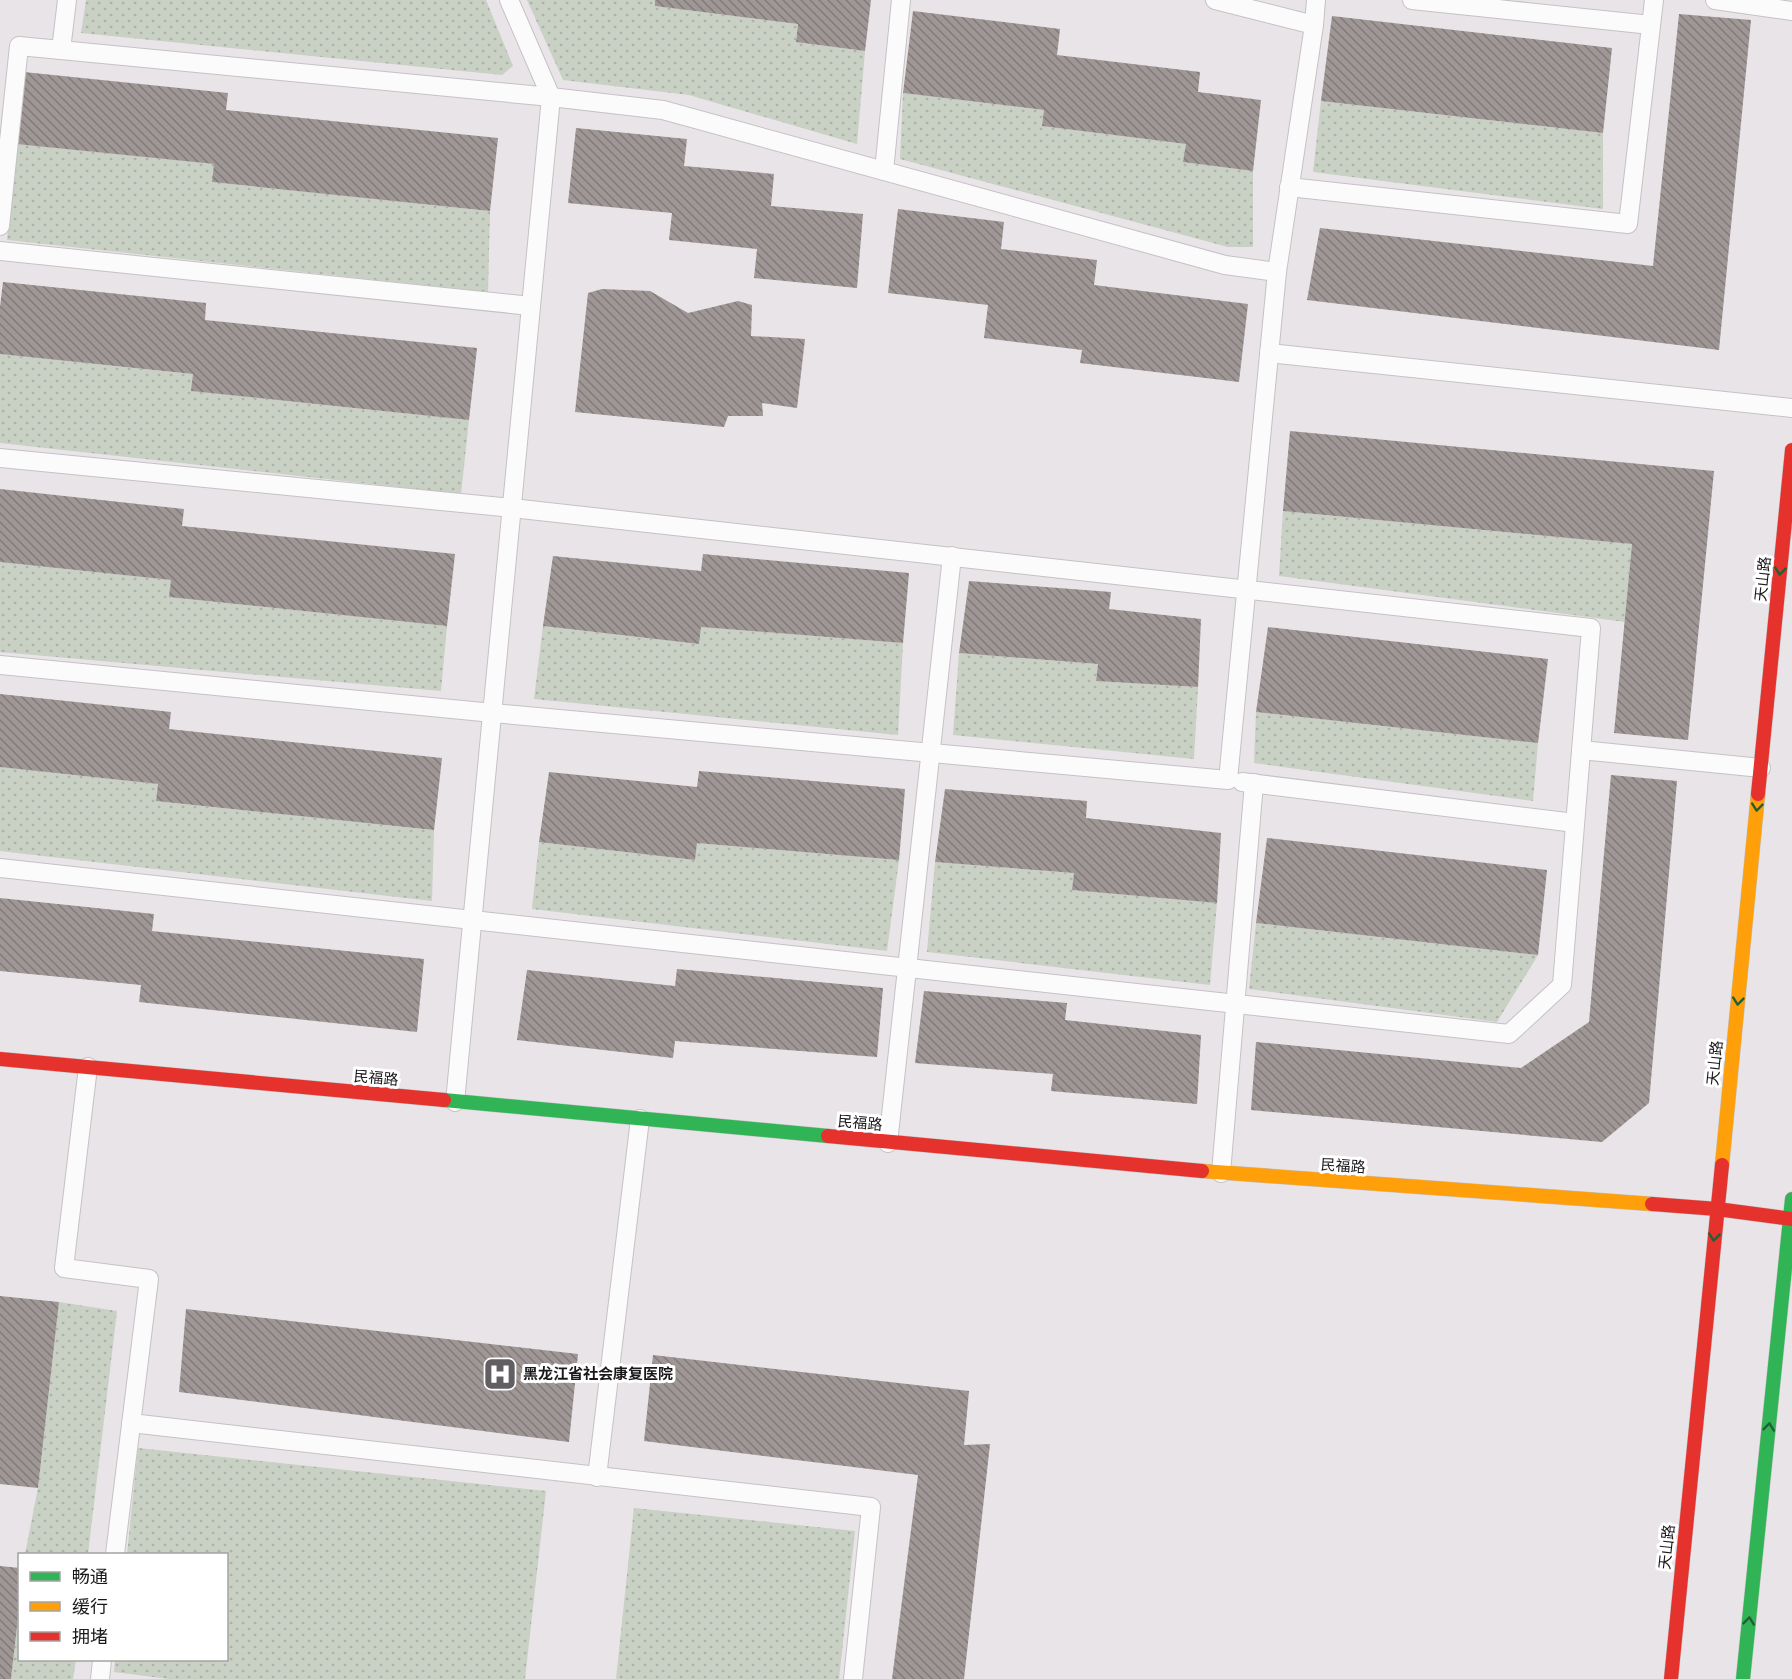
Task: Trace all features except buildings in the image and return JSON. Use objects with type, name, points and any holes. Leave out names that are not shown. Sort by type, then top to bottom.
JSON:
[{"type":"street","name":"天山路","points":[[1671,1679],[1792,450]]},
{"type":"street","name":"民福路","points":[[0,1059],[1221,1173],[1717,1209],[1791,1219]]},
{"type":"street","points":[[1743,1679],[1792,1199]]},
{"type":"lane","points":[[61,50],[67,0]]},
{"type":"lane","points":[[455,1102],[551,97],[509,0]]},
{"type":"lane","points":[[884,171],[901,0]]},
{"type":"lane","points":[[1215,0],[1314,25]]},
{"type":"lane","points":[[1228,780],[1277,272],[1316,0]]},
{"type":"lane","points":[[1412,0],[1651,25]]},
{"type":"lane","points":[[1289,187],[1628,224],[1654,0]]},
{"type":"lane","points":[[1714,0],[1792,10]]},
{"type":"lane","points":[[0,226],[19,46],[551,97],[663,110],[1225,265],[1277,272]]},
{"type":"lane","points":[[0,251],[531,306]]},
{"type":"lane","points":[[1269,353],[1792,408]]},
{"type":"lane","points":[[0,458],[512,508],[1591,628],[1562,985],[1509,1034],[0,868]]},
{"type":"lane","points":[[888,1143],[952,556]]},
{"type":"lane","points":[[0,665],[492,713],[1228,780],[1575,823]]},
{"type":"lane","points":[[1581,750],[1761,768]]},
{"type":"lane","points":[[1221,1173],[1254,783]]},
{"type":"lane","points":[[88,1067],[64,1268],[149,1279],[115,1553]]},
{"type":"lane","points":[[597,1477],[640,1119]]},
{"type":"lane","points":[[131,1424],[871,1508],[853,1679]]},
{"type":"lane","points":[[100,1679],[102,1661]]},
{"type":"shaded area","points":[[86,0],[486,0],[513,66],[502,75],[81,33]]},
{"type":"shaded area","points":[[527,0],[655,0],[655,6],[798,24],[796,42],[865,51],[857,144],[689,95],[563,80]]},
{"type":"shaded area","points":[[903,93],[1044,110],[1042,126],[1186,144],[1184,162],[1253,171],[1253,247],[1228,247],[900,159]]},
{"type":"shaded area","points":[[1321,101],[1603,133],[1603,209],[1313,172]]},
{"type":"shaded area","points":[[16,144],[214,164],[213,182],[490,211],[488,292],[7,240]]},
{"type":"shaded area","points":[[0,354],[193,374],[192,391],[469,420],[461,494],[0,443]]},
{"type":"shaded area","points":[[1283,511],[1632,544],[1625,622],[1279,576]]},
{"type":"shaded area","points":[[0,562],[171,580],[170,597],[447,626],[441,691],[0,652]]},
{"type":"shaded area","points":[[543,626],[699,644],[701,627],[903,643],[898,735],[534,699]]},
{"type":"shaded area","points":[[959,653],[1098,664],[1096,681],[1198,687],[1194,759],[953,735]]},
{"type":"shaded area","points":[[1256,712],[1538,743],[1533,801],[1254,763]]},
{"type":"shaded area","points":[[0,767],[158,784],[156,801],[434,830],[432,901],[0,851]]},
{"type":"shaded area","points":[[539,842],[695,860],[697,843],[899,860],[887,951],[532,909]]},
{"type":"shaded area","points":[[935,862],[1074,873],[1073,890],[1217,903],[1210,985],[927,952]]},
{"type":"shaded area","points":[[1256,923],[1538,955],[1497,1022],[1249,989]]},
{"type":"shaded area","points":[[59,1302],[117,1311],[88,1553],[25,1553],[38,1488]]},
{"type":"shaded area","points":[[138,1448],[546,1491],[525,1679],[169,1679],[114,1672],[115,1661],[228,1661],[228,1553],[127,1553]]},
{"type":"shaded area","points":[[634,1508],[855,1531],[839,1679],[616,1679]]},
{"type":"shaded area","points":[[18,1609],[18,1661],[76,1661],[73,1679],[11,1679]]},
{"type":"traffic: fast","points":[[444,1100],[828,1136]]},
{"type":"traffic: fast","points":[[1743,1679],[1792,1199]]},
{"type":"traffic: slow","points":[[1722,1165],[1758,794]]},
{"type":"traffic: slow","points":[[1202,1171],[1652,1204]]},
{"type":"traffic: jam","points":[[1758,794],[1792,450]]},
{"type":"traffic: jam","points":[[0,1059],[444,1100]]},
{"type":"traffic: jam","points":[[828,1136],[1202,1171]]},
{"type":"traffic: jam","points":[[1671,1679],[1722,1165]]},
{"type":"traffic: jam","points":[[1652,1204],[1717,1209],[1792,1219]]},
{"type":"place","name":"黑龙江省社会康复医院","points":[[500,1374]]}]
